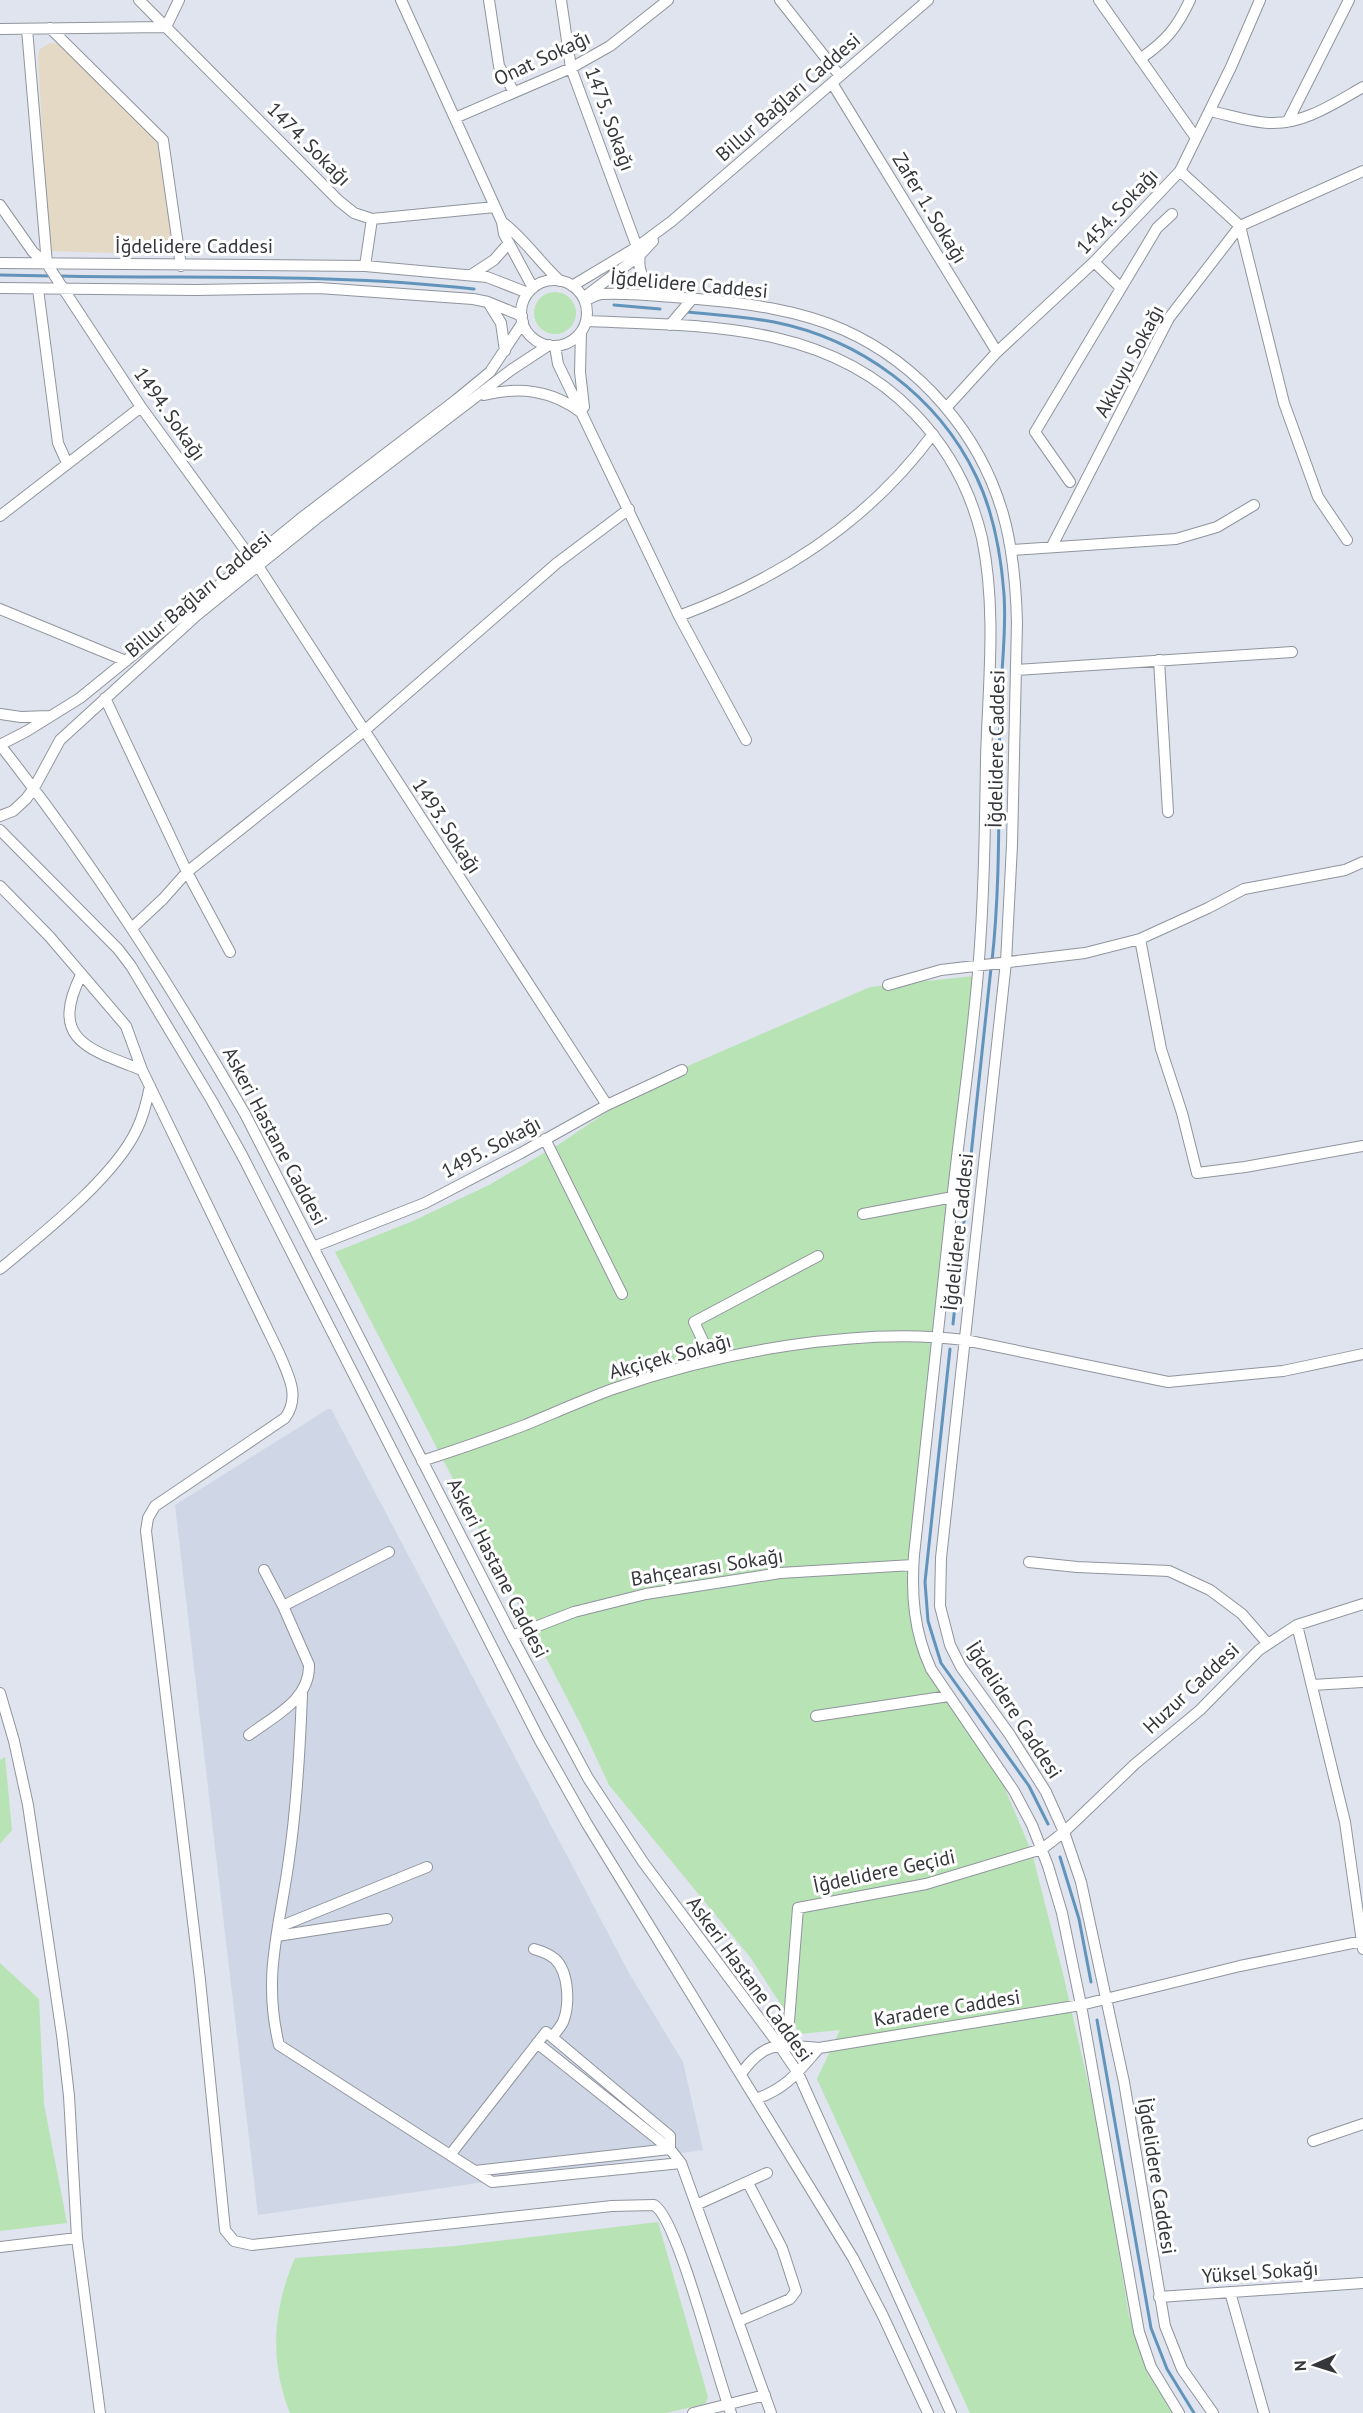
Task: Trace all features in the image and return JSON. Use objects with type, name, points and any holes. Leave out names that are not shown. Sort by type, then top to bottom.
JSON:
[{"type":"street","name":"1474. Sokağı","points":[[139,0],[339,201],[354,213],[372,219]]},
{"type":"street","points":[[0,29],[166,27],[178,0]]},
{"type":"street","points":[[401,0],[531,290]]},
{"type":"street","points":[[489,0],[500,66],[514,92]]},
{"type":"street","name":"1475. Sokağı","points":[[561,0],[571,68],[639,251],[641,277],[653,288],[673,297]]},
{"type":"street","name":"Onat Sokağı","points":[[455,118],[571,68],[610,46],[668,0]]},
{"type":"street","name":"Zafer 1. Sokağı","points":[[780,0],[836,79],[997,352]]},
{"type":"street","name":"Billur Bağları Caddesi","points":[[639,251],[928,0]]},
{"type":"street","points":[[1099,0],[1196,138]]},
{"type":"street","points":[[1140,59],[1162,44],[1173,31],[1190,0]]},
{"type":"street","name":"1454. Sokağı","points":[[946,408],[997,352],[1094,262],[1180,171],[1232,68],[1260,0]]},
{"type":"street","points":[[1288,121],[1349,0]]},
{"type":"street","points":[[50,28],[163,140],[181,266]]},
{"type":"street","points":[[27,29],[48,266]]},
{"type":"street","points":[[1210,111],[1269,123],[1288,121],[1315,113],[1363,87]]},
{"type":"street","points":[[1180,171],[1240,226],[1284,403],[1318,497],[1347,540]]},
{"type":"street","name":"Akkuyu Sokağı","points":[[1052,546],[1169,318],[1240,226],[1362,174]]},
{"type":"street","points":[[0,205],[33,252],[48,266]]},
{"type":"street","points":[[365,266],[372,219],[495,207]]},
{"type":"street","points":[[1070,482],[1035,432],[1157,228],[1172,214]]},
{"type":"street","points":[[440,419],[478,397],[511,370],[552,346],[572,341],[581,332],[586,321],[584,299],[572,286],[560,281],[513,230],[502,222]]},
{"type":"street","points":[[471,275],[494,260],[509,243]]},
{"type":"street","points":[[572,286],[639,251]]},
{"type":"street","points":[[584,299],[639,251]]},
{"type":"street","points":[[1094,262],[1121,288]]},
{"type":"street","name":"İğdelidere Caddesi","points":[[0,263],[48,266],[291,264],[365,266],[488,277],[531,290]]},
{"type":"street","name":"1494. Sokağı","points":[[48,266],[141,406],[255,562]]},
{"type":"street","points":[[440,419],[490,372],[505,352],[522,319],[523,304],[531,290],[546,281],[560,281]]},
{"type":"street","points":[[0,288],[38,289],[59,284],[319,288],[488,302],[522,319],[532,338],[552,346],[558,364],[680,616],[746,740]]},
{"type":"street","points":[[38,289],[58,444],[66,463]]},
{"type":"street","name":"İğdelidere Caddesi","points":[[584,299],[600,294],[692,299],[766,308],[809,318],[843,330],[897,362],[931,391],[946,408],[973,445],[990,478],[1003,515],[1011,550],[1017,622],[1011,867],[1006,962],[939,1575],[943,1619],[955,1656],[1033,1770],[1064,1832],[1088,1907],[1108,1999],[1165,2326],[1176,2356],[1190,2382],[1213,2413]]},
{"type":"street","points":[[670,325],[692,299]]},
{"type":"street","points":[[488,302],[501,323],[505,352]]},
{"type":"street","name":"İğdelidere Caddesi","points":[[586,321],[711,327],[761,335],[802,344],[833,355],[864,372],[912,410],[933,434],[954,466],[972,505],[982,540],[990,601],[985,844],[978,966],[913,1565],[914,1609],[922,1648],[931,1669],[1010,1784],[1042,1850],[1062,1913],[1081,2005],[1139,2332],[1151,2367],[1179,2413]]},
{"type":"street","points":[[581,332],[580,372],[585,416]]},
{"type":"street","points":[[478,397],[511,389],[532,390],[565,402],[585,416]]},
{"type":"street","points":[[0,516],[141,406]]},
{"type":"street","name":"Billur Bağları Caddesi","points":[[0,816],[20,805],[34,788],[60,740],[304,516],[440,419]]},
{"type":"street","points":[[680,616],[753,585],[831,537],[890,487],[933,434]]},
{"type":"street","points":[[1011,550],[1176,539],[1217,527],[1254,506]]},
{"type":"street","points":[[132,928],[187,872],[364,731],[557,563],[629,508]]},
{"type":"street","name":"Billur Bağları Caddesi","points":[[0,745],[80,698],[255,562]]},
{"type":"street","name":"1493. Sokağı","points":[[255,562],[606,1105]]},
{"type":"street","points":[[0,609],[126,661]]},
{"type":"street","points":[[1016,670],[1292,652]]},
{"type":"street","points":[[1159,660],[1168,812]]},
{"type":"street","points":[[105,698],[187,872],[231,952]]},
{"type":"street","points":[[0,714],[21,717],[51,716]]},
{"type":"street","name":"Askeri Hastane Caddesi","points":[[0,745],[34,788],[132,928],[202,1039],[245,1114],[512,1636],[588,1778],[624,1836],[798,2073],[951,2413]]},
{"type":"street","name":"Askeri Hastane Caddesi","points":[[0,830],[118,949],[131,966],[206,1091],[243,1157],[549,1756],[587,1824],[863,2276],[928,2413]]},
{"type":"street","points":[[888,985],[931,972],[1085,952],[1140,939],[1189,918],[1244,889],[1345,870],[1363,862]]},
{"type":"street","points":[[0,886],[49,936],[126,1026],[142,1070],[279,1353],[293,1389],[291,1408],[280,1422],[154,1506],[148,1518],[146,1531],[201,1991],[225,2230],[234,2241],[252,2245],[590,2208],[654,2205],[663,2213],[681,2258],[730,2409]]},
{"type":"street","points":[[1140,939],[1161,1049],[1182,1113],[1197,1173],[1363,1146]]},
{"type":"street","points":[[81,975],[68,1012],[72,1029],[94,1050],[142,1070]]},
{"type":"street","name":"1495. Sokağı","points":[[314,1247],[425,1203],[606,1105],[682,1070]]},
{"type":"street","points":[[0,1269],[52,1224],[115,1163],[137,1129],[150,1086]]},
{"type":"street","points":[[545,1139],[622,1294]]},
{"type":"street","points":[[863,1214],[952,1197]]},
{"type":"street","points":[[712,1360],[694,1322],[818,1256]]},
{"type":"street","name":"Akçiçek Sokağı","points":[[422,1461],[494,1437],[613,1389],[712,1360],[831,1341],[939,1336],[1168,1382],[1283,1371],[1363,1354]]},
{"type":"street","points":[[283,1606],[389,1552]]},
{"type":"street","points":[[1029,1562],[1077,1567],[1169,1571],[1210,1590],[1242,1614],[1268,1644]]},
{"type":"street","name":"Bahçearası Sokağı","points":[[512,1636],[574,1612],[646,1594],[780,1573],[913,1565]]},
{"type":"street","points":[[264,1570],[309,1665],[307,1683],[302,1694],[294,1822],[272,1958],[270,1990],[279,2045],[492,2181],[681,2163]]},
{"type":"street","name":"Huzur Caddesi","points":[[1042,1850],[1135,1764],[1200,1710],[1259,1650],[1297,1625],[1363,1604]]},
{"type":"street","points":[[1108,1999],[1240,1966],[1362,1944],[1345,1822],[1297,1625]]},
{"type":"street","points":[[1312,1685],[1363,1682]]},
{"type":"street","points":[[0,1693],[14,1741],[28,1805],[62,2036],[69,2096],[77,2238],[100,2413]]},
{"type":"street","points":[[249,1735],[302,1694]]},
{"type":"street","points":[[816,1716],[949,1696]]},
{"type":"street","name":"İğdelidere Geçidi","points":[[779,2045],[789,2021],[798,1908],[926,1884],[1042,1850]]},
{"type":"street","points":[[278,1932],[427,1868]]},
{"type":"street","points":[[278,1932],[387,1918]]},
{"type":"street","points":[[534,1948],[554,1959],[561,1968],[565,1982],[564,2017],[561,2026],[552,2037]]},
{"type":"street","name":"Karadere Caddesi","points":[[779,2045],[819,2048],[1108,1999]]},
{"type":"street","points":[[450,2155],[546,2032],[670,2136],[670,2149]]},
{"type":"street","points":[[537,2043],[670,2149],[681,2163],[771,2413]]},
{"type":"street","points":[[741,2074],[755,2057],[779,2045]]},
{"type":"street","points":[[756,2099],[783,2087],[819,2048]]},
{"type":"street","points":[[1313,2141],[1363,2124]]},
{"type":"street","points":[[475,2170],[670,2149]]},
{"type":"street","points":[[696,2205],[767,2173]]},
{"type":"street","points":[[739,2321],[790,2299],[796,2288],[774,2230],[748,2183]]},
{"type":"street","points":[[0,2247],[77,2238]]},
{"type":"street","name":"Yüksel Sokağı","points":[[1159,2297],[1363,2283]]},
{"type":"street","points":[[1230,2292],[1264,2413]]},
{"type":"street","points":[[693,2413],[730,2409],[765,2395]]},
{"type":"shaded area","points":[[50,43],[58,44],[159,143],[175,255],[49,251],[38,57],[40,49]]},
{"type":"shaded area","points":[[331,1409],[629,1973],[683,2062],[703,2150],[258,2215],[175,1505]]},
{"type":"green space","points":[[555,292],[570,298],[576,313],[570,328],[555,334],[540,328],[534,313],[540,298]]},
{"type":"green space","points":[[974,976],[910,1555],[914,1634],[921,1658],[932,1681],[949,1702],[1003,1784],[1032,1853],[1092,2100],[1129,2315],[1145,2363],[1174,2413],[970,2413],[817,2079],[840,2030],[800,2034],[750,1957],[609,1785],[580,1723],[335,1252],[413,1221],[489,1185],[558,1145],[651,1082],[870,987]]},
{"type":"green space","points":[[5,1757],[12,1830],[0,1844],[0,1760]]},
{"type":"green space","points":[[0,1963],[39,1999],[44,2104],[67,2223],[0,2231]]},
{"type":"green space","points":[[658,2222],[708,2397],[705,2404],[666,2413],[290,2413],[279,2374],[276,2335],[282,2296],[295,2258],[455,2246]]},
{"type":"waterway","points":[[0,275],[52,276]]},
{"type":"waterway","points":[[59,276],[318,279],[474,289]]},
{"type":"waterway","points":[[614,305],[660,309]]},
{"type":"waterway","points":[[688,312],[742,317],[806,330],[866,357],[893,375],[918,397],[960,447],[976,476],[995,534],[1003,579],[1005,610],[1000,701],[998,870],[992,961]]},
{"type":"waterway","points":[[953,1324],[991,968]]},
{"type":"waterway","points":[[950,1349],[925,1582],[928,1621],[941,1663],[1029,1786],[1048,1824]]},
{"type":"waterway","points":[[1060,1857],[1079,1919],[1091,1982]]},
{"type":"waterway","points":[[1097,2020],[1151,2328],[1167,2369],[1194,2413]]}]
